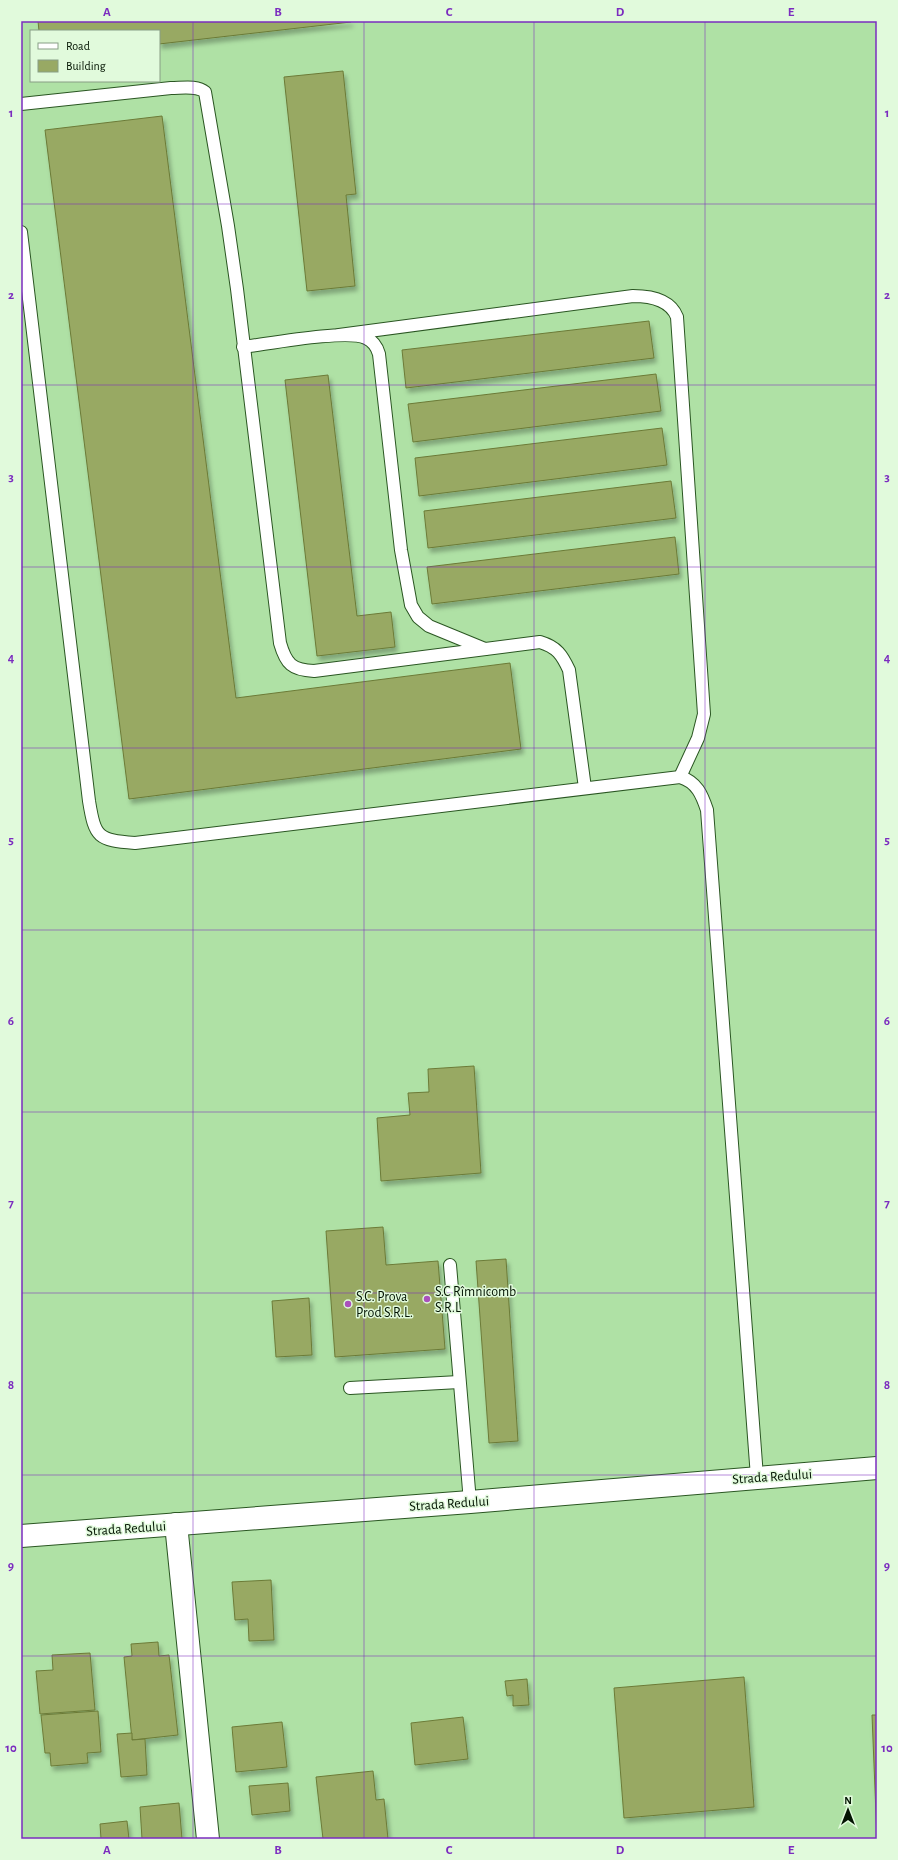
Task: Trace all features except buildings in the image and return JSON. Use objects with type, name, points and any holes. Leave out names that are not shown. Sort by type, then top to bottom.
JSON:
[{"type":"main road","name":"Strada Redului","points":[[21,1536],[470,1502],[877,1468]]},
{"type":"main road","points":[[176,1524],[208,1839]]},
{"type":"lane","points":[[21,104],[177,88],[197,88],[205,92],[228,226],[280,643],[287,660],[296,669],[314,671],[540,642],[556,648],[563,657],[569,670],[585,788]]},
{"type":"lane","points":[[21,232],[89,801],[94,828],[99,834],[110,841],[135,843],[680,777],[693,783],[699,790],[707,810],[757,1477]]},
{"type":"lane","points":[[243,347],[633,296],[649,296],[660,300],[675,310],[677,316],[704,714],[698,738],[680,777]]},
{"type":"lane","points":[[339,335],[356,335],[365,338],[373,342],[379,354],[401,550],[411,605],[418,617],[429,626],[486,649]]},
{"type":"lane","points":[[450,1265],[470,1502]]},
{"type":"lane","points":[[350,1388],[459,1382]]},
{"type":"place","name":"S.C Rîmnicomb S.R.L","points":[[427,1299]]},
{"type":"place","name":"S.C. Prova Prod S.R.L.","points":[[348,1304]]}]
